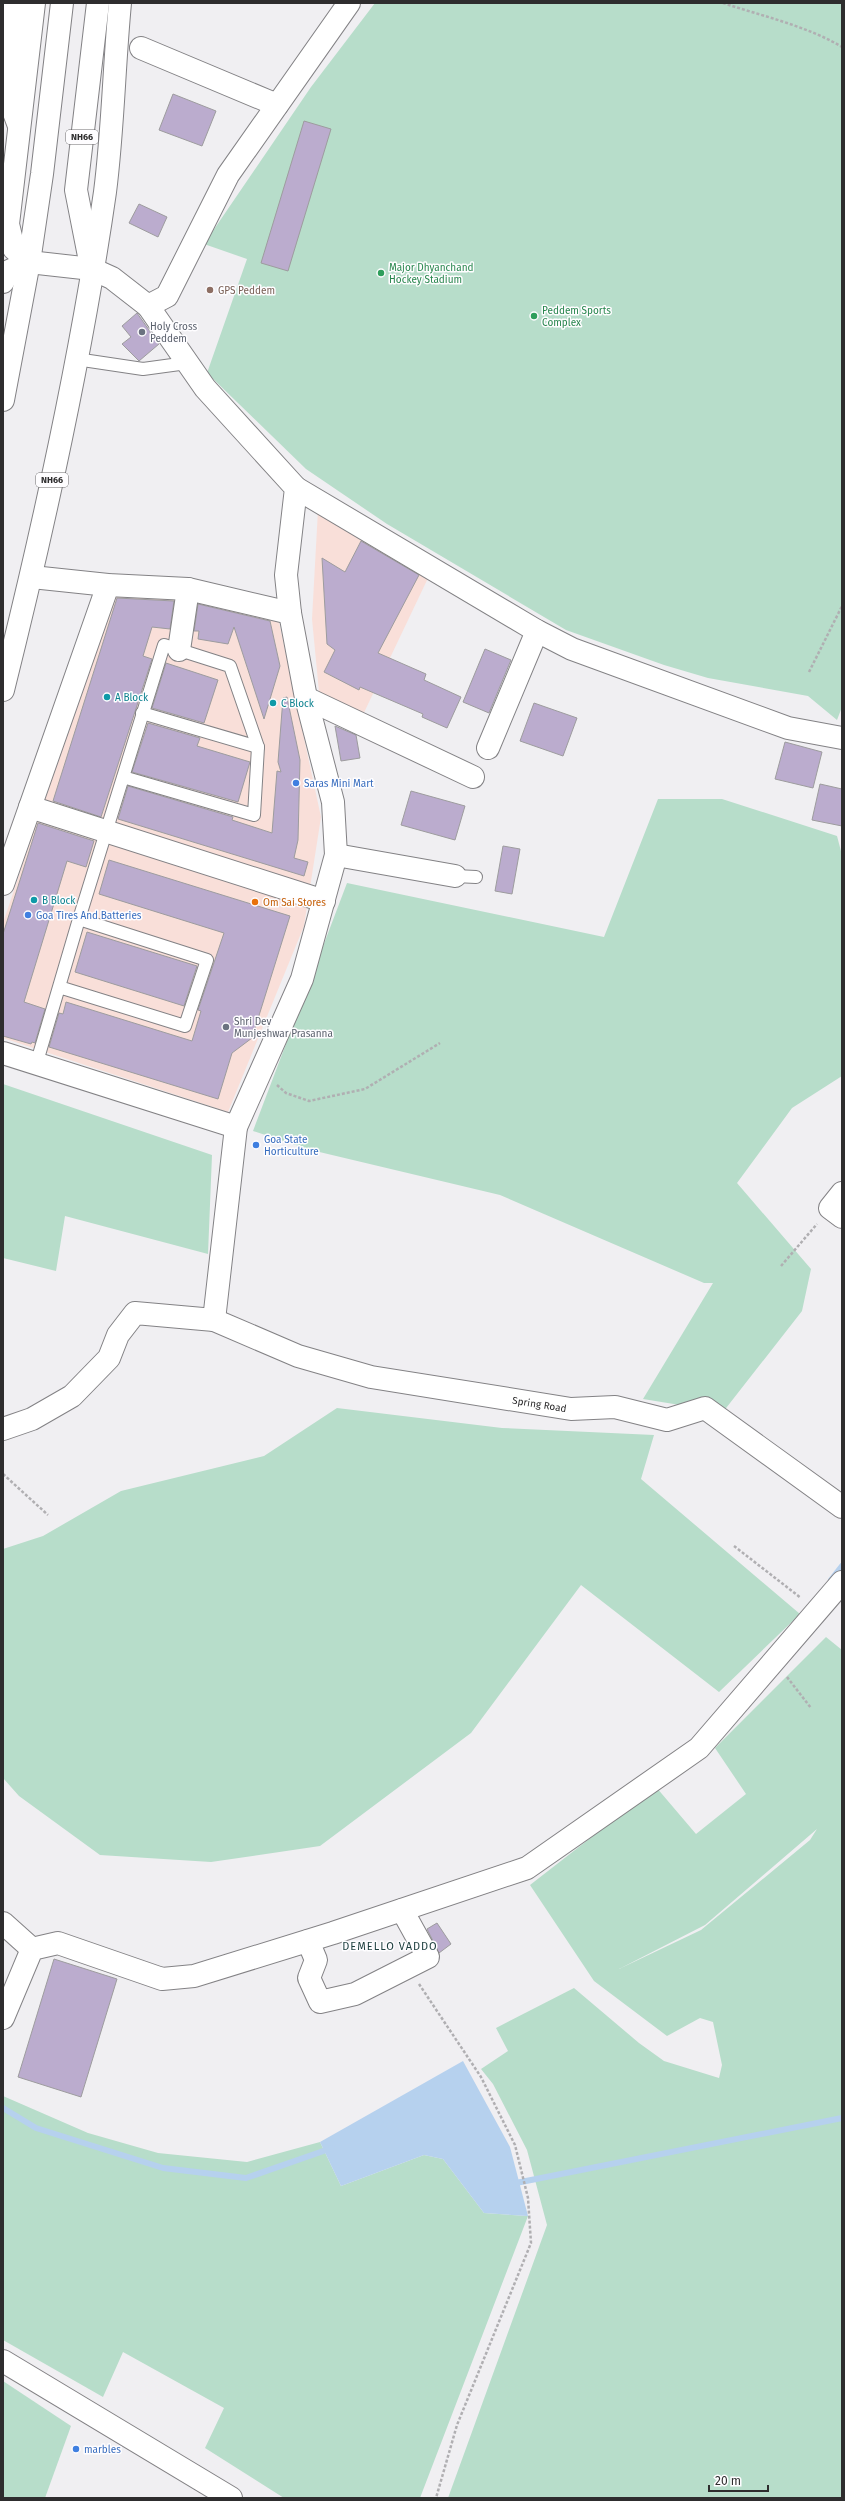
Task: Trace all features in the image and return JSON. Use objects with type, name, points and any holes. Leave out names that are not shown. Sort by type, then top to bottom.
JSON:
[{"type":"main road","points":[[29,262],[14,249],[8,224],[8,170],[20,126],[34,3]]},
{"type":"main road","points":[[3,400],[29,262],[42,174],[62,3]]},
{"type":"main road","name":"NH66","points":[[3,690],[32,577],[76,359],[92,269],[76,190],[98,3]]},
{"type":"main road","points":[[92,269],[105,190],[120,3]]},
{"type":"main road","points":[[148,306],[167,296],[228,175],[350,3]]},
{"type":"main road","points":[[9,8],[4,86],[20,126]]},
{"type":"main road","points":[[141,48],[277,105]]},
{"type":"main road","points":[[3,282],[9,271],[29,262],[92,269],[112,278],[148,306],[205,388],[296,488],[537,631],[572,649],[788,728],[842,738]]},
{"type":"main road","points":[[3,1429],[32,1419],[72,1396],[109,1358],[118,1335],[135,1313],[214,1320],[236,1127],[302,979],[336,855],[333,802],[306,698],[290,613],[286,575],[296,488]]},
{"type":"main road","points":[[32,577],[108,585],[188,589],[290,613]]},
{"type":"main road","points":[[3,884],[108,585]]},
{"type":"main road","points":[[179,650],[188,589]]},
{"type":"main road","points":[[488,748],[537,631]]},
{"type":"main road","points":[[306,698],[473,777]]},
{"type":"main road","points":[[30,807],[324,901]]},
{"type":"main road","points":[[336,855],[466,877]]},
{"type":"main road","points":[[3,1053],[36,1065],[236,1127]]},
{"type":"main road","name":"Spring Road","points":[[214,1320],[298,1356],[371,1376],[571,1409],[615,1407],[667,1420],[704,1408],[842,1507]]},
{"type":"main road","points":[[32,1949],[58,1943],[162,1979],[194,1976],[308,1941],[527,1868],[699,1748],[842,1582]]},
{"type":"main road","points":[[308,1941],[316,1960],[309,1978],[320,2002],[355,1994],[428,1957],[402,1910]]},
{"type":"main road","points":[[3,1924],[32,1949]]},
{"type":"main road","points":[[3,2018],[32,1949]]},
{"type":"main road","points":[[3,2361],[231,2498]]},
{"type":"lane","points":[[76,359],[143,369],[187,363]]},
{"type":"lane","points":[[36,1065],[122,777],[164,645],[230,666],[258,747],[254,815],[122,777]]},
{"type":"lane","points":[[142,713],[258,747]]},
{"type":"lane","points":[[59,987],[185,1026],[207,960],[79,920]]},
{"type":"path","points":[[723,3],[794,26],[842,47]]},
{"type":"path","points":[[809,672],[842,606]]},
{"type":"path","points":[[260,1072],[286,1093],[309,1101],[365,1089],[440,1043]]},
{"type":"path","points":[[781,1266],[838,1206]]},
{"type":"path","points":[[3,1474],[48,1515]]},
{"type":"path","points":[[734,1546],[818,1611]]},
{"type":"path","points":[[774,1661],[812,1708]]},
{"type":"path","points":[[407,1968],[480,2077],[514,2145],[528,2198],[531,2243],[457,2425],[436,2498]]},
{"type":"shaded area","points":[[318,510],[429,576],[360,721],[320,702],[312,619]]},
{"type":"shaded area","points":[[115,589],[277,613],[321,817],[304,926],[228,1112],[3,1038],[3,923]]},
{"type":"green space","name":"Peddem Sports Complex","points":[[375,3],[842,3],[842,707],[837,720],[808,696],[708,678],[664,665],[566,630],[387,524],[306,469],[207,373],[247,259],[204,244],[311,87]]},
{"type":"green space","points":[[658,799],[722,799],[837,836],[842,855],[842,1076],[792,1108],[737,1183],[811,1269],[802,1311],[723,1412],[643,1399],[713,1283],[704,1283],[500,1195],[311,1150],[253,1131],[347,883],[604,937]]},
{"type":"green space","points":[[3,1084],[212,1155],[208,1254],[65,1216],[56,1271],[3,1258]]},
{"type":"green space","points":[[337,1408],[502,1428],[654,1435],[641,1479],[800,1614],[719,1692],[581,1585],[471,1733],[320,1846],[211,1862],[100,1855],[19,1796],[3,1778],[3,1549],[43,1536],[121,1491],[264,1456]]},
{"type":"green space","points":[[826,1637],[842,1650],[842,2498],[448,2498],[547,2225],[527,2150],[493,2084],[481,2069],[508,2051],[496,2028],[574,1988],[639,2043],[664,2061],[719,2078],[722,2065],[713,2022],[700,2018],[667,2036],[594,1981],[530,1885],[656,1787],[696,1834],[746,1794],[715,1748]],"holes":[[[817,1829],[810,1840],[701,1930],[619,1969],[705,1925]]]},
{"type":"green space","points":[[3,2096],[88,2133],[158,2153],[247,2162],[320,2142],[341,2186],[424,2155],[443,2159],[484,2213],[528,2216],[420,2498],[284,2498],[205,2448],[224,2408],[123,2352],[103,2397],[3,2340]]},
{"type":"green space","points":[[3,2381],[71,2426],[45,2498],[3,2498]]},
{"type":"water","points":[[463,2061],[510,2147],[528,2216],[484,2213],[443,2159],[424,2155],[341,2186],[320,2142]]},
{"type":"building","points":[[173,94],[216,111],[202,146],[159,130]]},
{"type":"building","points":[[304,121],[331,129],[288,271],[261,263]]},
{"type":"building","points":[[139,204],[167,217],[158,237],[129,223]]},
{"type":"building","name":"Holy Cross Peddem","points":[[137,313],[159,344],[139,361],[122,344],[131,337],[122,326]]},
{"type":"building","points":[[361,541],[419,575],[378,653],[426,674],[424,680],[461,697],[447,728],[422,717],[423,714],[360,687],[359,690],[324,672],[335,650],[327,644],[322,558],[345,572]]},
{"type":"building","name":"A Block","points":[[117,598],[174,601],[170,629],[152,627],[143,656],[152,659],[101,817],[53,801]]},
{"type":"building","points":[[198,604],[270,621],[280,666],[264,719],[234,627],[228,644],[198,639],[199,631],[194,631]]},
{"type":"building","points":[[485,649],[511,660],[489,713],[463,702]]},
{"type":"building","points":[[166,663],[218,680],[204,723],[152,708]]},
{"type":"building","name":"C Block","points":[[287,697],[300,760],[298,840],[294,858],[308,862],[304,876],[118,819],[128,786],[233,817],[232,820],[272,833],[277,771],[281,772],[278,762],[283,698]]},
{"type":"building","points":[[534,703],[577,718],[563,756],[520,741]]},
{"type":"building","points":[[148,723],[200,738],[197,746],[250,762],[238,802],[132,772]]},
{"type":"building","points":[[335,726],[356,735],[360,758],[341,761]]},
{"type":"building","points":[[785,742],[822,752],[813,788],[775,779]]},
{"type":"building","points":[[820,784],[842,789],[842,826],[812,820]]},
{"type":"building","points":[[411,791],[465,806],[455,840],[401,825]]},
{"type":"building","name":"B Block","points":[[38,823],[94,841],[86,867],[67,861],[24,1002],[45,1009],[35,1043],[32,1042],[31,1044],[3,1036],[3,934]]},
{"type":"building","points":[[503,846],[520,849],[512,894],[495,891]]},
{"type":"building","points":[[109,860],[290,916],[252,1038],[232,1053],[218,1099],[49,1047],[59,1013],[63,1014],[66,1002],[192,1041],[201,1011],[198,1010],[224,933],[99,894]]},
{"type":"building","points":[[87,932],[197,966],[184,1006],[75,972]]},
{"type":"building","points":[[437,1923],[451,1944],[439,1953],[427,1929]]},
{"type":"building","points":[[54,1959],[117,1979],[81,2097],[18,2077]]},
{"type":"waterway","points":[[831,1580],[842,1566]]},
{"type":"waterway","points":[[3,2108],[36,2128],[163,2168],[246,2178],[332,2148]]},
{"type":"waterway","points":[[511,2184],[842,2118]]},
{"type":"place","name":"Major Dhyanchand Hockey Stadium","points":[[381,273]]},
{"type":"place","name":"GPS Peddem","points":[[210,290]]},
{"type":"place","name":"Peddem Sports Complex","points":[[534,316]]},
{"type":"place","name":"Holy Cross Peddem","points":[[142,332]]},
{"type":"place","name":"A Block","points":[[107,697]]},
{"type":"place","name":"C Block","points":[[273,703]]},
{"type":"place","name":"Saras Mini Mart","points":[[296,783]]},
{"type":"place","name":"B Block","points":[[34,900]]},
{"type":"place","name":"Om Sai Stores","points":[[255,902]]},
{"type":"place","name":"Goa Tires And Batteries","points":[[28,915]]},
{"type":"place","name":"Shri Dev Munjeshwar Prasanna","points":[[226,1027]]},
{"type":"place","name":"Goa State Horticulture","points":[[256,1145]]},
{"type":"place","name":"marbles","points":[[76,2449]]},
{"type":"district","name":"DEMELLO VADDO","points":[[390,1946]]}]
